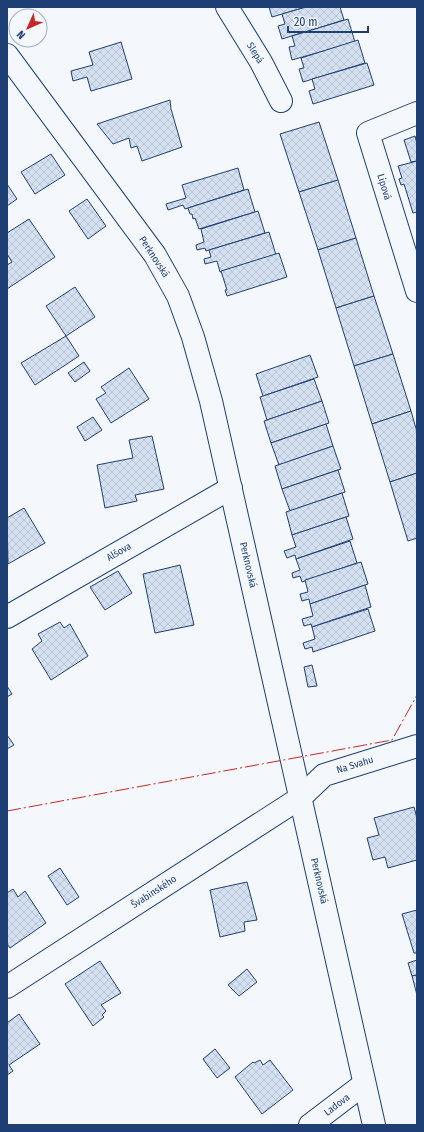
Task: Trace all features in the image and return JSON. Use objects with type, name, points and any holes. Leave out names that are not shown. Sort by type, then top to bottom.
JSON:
[{"type":"street","name":"Slepá","points":[[227,7],[261,62],[281,101]]},
{"type":"street","name":"Perknovská","points":[[7,55],[155,255],[178,296],[193,337],[211,401],[231,488],[374,1125]]},
{"type":"street","name":"Lipová","points":[[417,113],[368,133],[417,291]]},
{"type":"street","name":"Alšova","points":[[7,616],[231,488]]},
{"type":"street","name":"Na Svahu","points":[[300,798],[324,775],[417,746]]},
{"type":"street","name":"Švabinského","points":[[7,986],[300,798]]},
{"type":"street","name":"Ladova","points":[[310,1125],[364,1084]]},
{"type":"building","points":[[269,7],[306,7],[272,17]]},
{"type":"building","points":[[306,7],[340,7],[344,20],[282,39],[278,26],[285,24],[282,14]]},
{"type":"building","points":[[348,19],[355,42],[292,60],[289,47],[295,46],[292,36]]},
{"type":"building","points":[[358,40],[365,63],[303,82],[299,69],[304,68],[301,58]]},
{"type":"building","points":[[121,42],[132,79],[91,91],[87,77],[73,81],[71,71],[93,65],[89,52]]},
{"type":"building","points":[[367,63],[374,85],[313,104],[309,91],[315,89],[312,79]]},
{"type":"building","points":[[170,100],[171,109],[182,147],[142,161],[137,146],[131,148],[129,138],[113,144],[97,124]]},
{"type":"building","points":[[319,122],[338,180],[299,192],[280,134]]},
{"type":"building","points":[[415,136],[417,144],[417,161],[411,162],[404,140]]},
{"type":"building","points":[[51,154],[65,175],[35,194],[21,172]]},
{"type":"building","points":[[417,161],[417,212],[413,213],[404,184],[401,185],[399,179],[402,178],[398,166]]},
{"type":"building","points":[[238,168],[244,190],[185,209],[183,205],[168,210],[166,204],[186,198],[182,185]]},
{"type":"building","points":[[338,180],[356,238],[318,250],[299,192]]},
{"type":"building","points":[[7,184],[17,199],[7,206]]},
{"type":"building","points":[[248,189],[255,212],[199,229],[195,218],[193,219],[188,208]]},
{"type":"building","points":[[87,199],[106,226],[88,239],[69,211]]},
{"type":"building","points":[[258,211],[265,233],[206,251],[205,248],[197,250],[196,245],[204,242],[201,229]]},
{"type":"building","points":[[29,219],[55,257],[7,289],[7,265],[12,262],[7,254],[7,233]]},
{"type":"building","points":[[269,232],[276,255],[220,272],[217,261],[205,264],[204,259],[211,257],[209,250]]},
{"type":"building","points":[[356,238],[374,296],[336,308],[318,250]]},
{"type":"building","points":[[279,253],[287,277],[227,296],[225,290],[227,290],[221,271]]},
{"type":"building","points":[[75,287],[95,317],[66,336],[46,306]]},
{"type":"building","points":[[374,296],[393,354],[354,366],[336,308]]},
{"type":"building","points":[[66,336],[79,356],[35,385],[21,363]]},
{"type":"building","points":[[393,354],[411,411],[372,424],[354,366]]},
{"type":"building","points":[[310,355],[318,377],[263,396],[256,374]]},
{"type":"building","points":[[84,362],[90,371],[75,382],[68,373]]},
{"type":"building","points":[[129,368],[149,399],[111,423],[96,399],[106,393],[101,387]]},
{"type":"building","points":[[314,379],[322,401],[267,420],[260,397]]},
{"type":"building","points":[[322,401],[329,423],[271,443],[264,421]]},
{"type":"building","points":[[411,411],[417,432],[417,473],[390,482],[372,424]]},
{"type":"building","points":[[93,417],[102,430],[85,441],[77,427]]},
{"type":"building","points":[[326,424],[333,446],[279,465],[271,443]]},
{"type":"building","points":[[152,436],[164,489],[135,495],[137,501],[105,508],[97,465],[133,458],[129,440]]},
{"type":"building","points":[[333,446],[341,469],[282,489],[275,466]]},
{"type":"building","points":[[338,470],[345,492],[290,511],[282,489]]},
{"type":"building","points":[[417,473],[417,538],[408,541],[390,482]]},
{"type":"building","points":[[342,493],[349,516],[292,535],[286,512]]},
{"type":"building","points":[[24,508],[45,543],[8,564],[7,518]]},
{"type":"building","points":[[346,517],[353,539],[296,559],[295,555],[287,558],[284,551],[296,547],[292,535]]},
{"type":"building","points":[[350,541],[357,563],[302,582],[300,576],[293,578],[292,573],[300,570],[296,559]]},
{"type":"building","points":[[361,562],[368,584],[310,604],[309,599],[302,601],[300,594],[308,592],[305,580]]},
{"type":"building","points":[[180,565],[194,625],[155,633],[143,574]]},
{"type":"building","points":[[118,571],[132,593],[105,610],[90,587]]},
{"type":"building","points":[[365,585],[371,607],[312,627],[311,624],[304,626],[302,619],[313,616],[310,604]]},
{"type":"building","points":[[368,609],[375,631],[313,652],[312,647],[305,649],[303,643],[315,639],[312,627]]},
{"type":"building","points":[[60,622],[64,628],[70,624],[88,656],[51,680],[32,649],[42,641],[38,634]]},
{"type":"building","points":[[312,665],[317,686],[308,687],[304,667]]},
{"type":"building","points":[[7,686],[12,694],[7,697]]},
{"type":"building","points":[[7,735],[14,745],[7,749]]},
{"type":"building","points":[[414,807],[417,818],[417,860],[388,868],[385,857],[373,860],[367,838],[379,835],[374,818]]},
{"type":"building","points":[[60,868],[79,897],[67,905],[48,876]]},
{"type":"building","points":[[247,882],[257,920],[244,922],[245,931],[220,937],[210,890]]},
{"type":"building","points":[[13,889],[18,897],[25,891],[46,923],[10,948],[7,944],[7,893]]},
{"type":"building","points":[[417,910],[417,953],[414,953],[402,914]]},
{"type":"building","points":[[417,960],[417,975],[412,976],[408,963]]},
{"type":"building","points":[[100,961],[121,993],[101,1005],[106,1011],[102,1015],[104,1017],[93,1026],[65,984]]},
{"type":"building","points":[[247,969],[257,982],[239,996],[228,985]]},
{"type":"building","points":[[417,975],[417,995],[412,976]]},
{"type":"building","points":[[19,1014],[40,1044],[9,1065],[13,1071],[7,1075],[7,1023]]},
{"type":"building","points":[[215,1049],[230,1068],[217,1078],[203,1059]]},
{"type":"building","points":[[260,1060],[263,1065],[270,1060],[293,1090],[262,1114],[235,1077],[253,1062],[254,1063]]},
{"type":"power","points":[[7,811],[392,740],[417,695]]}]
